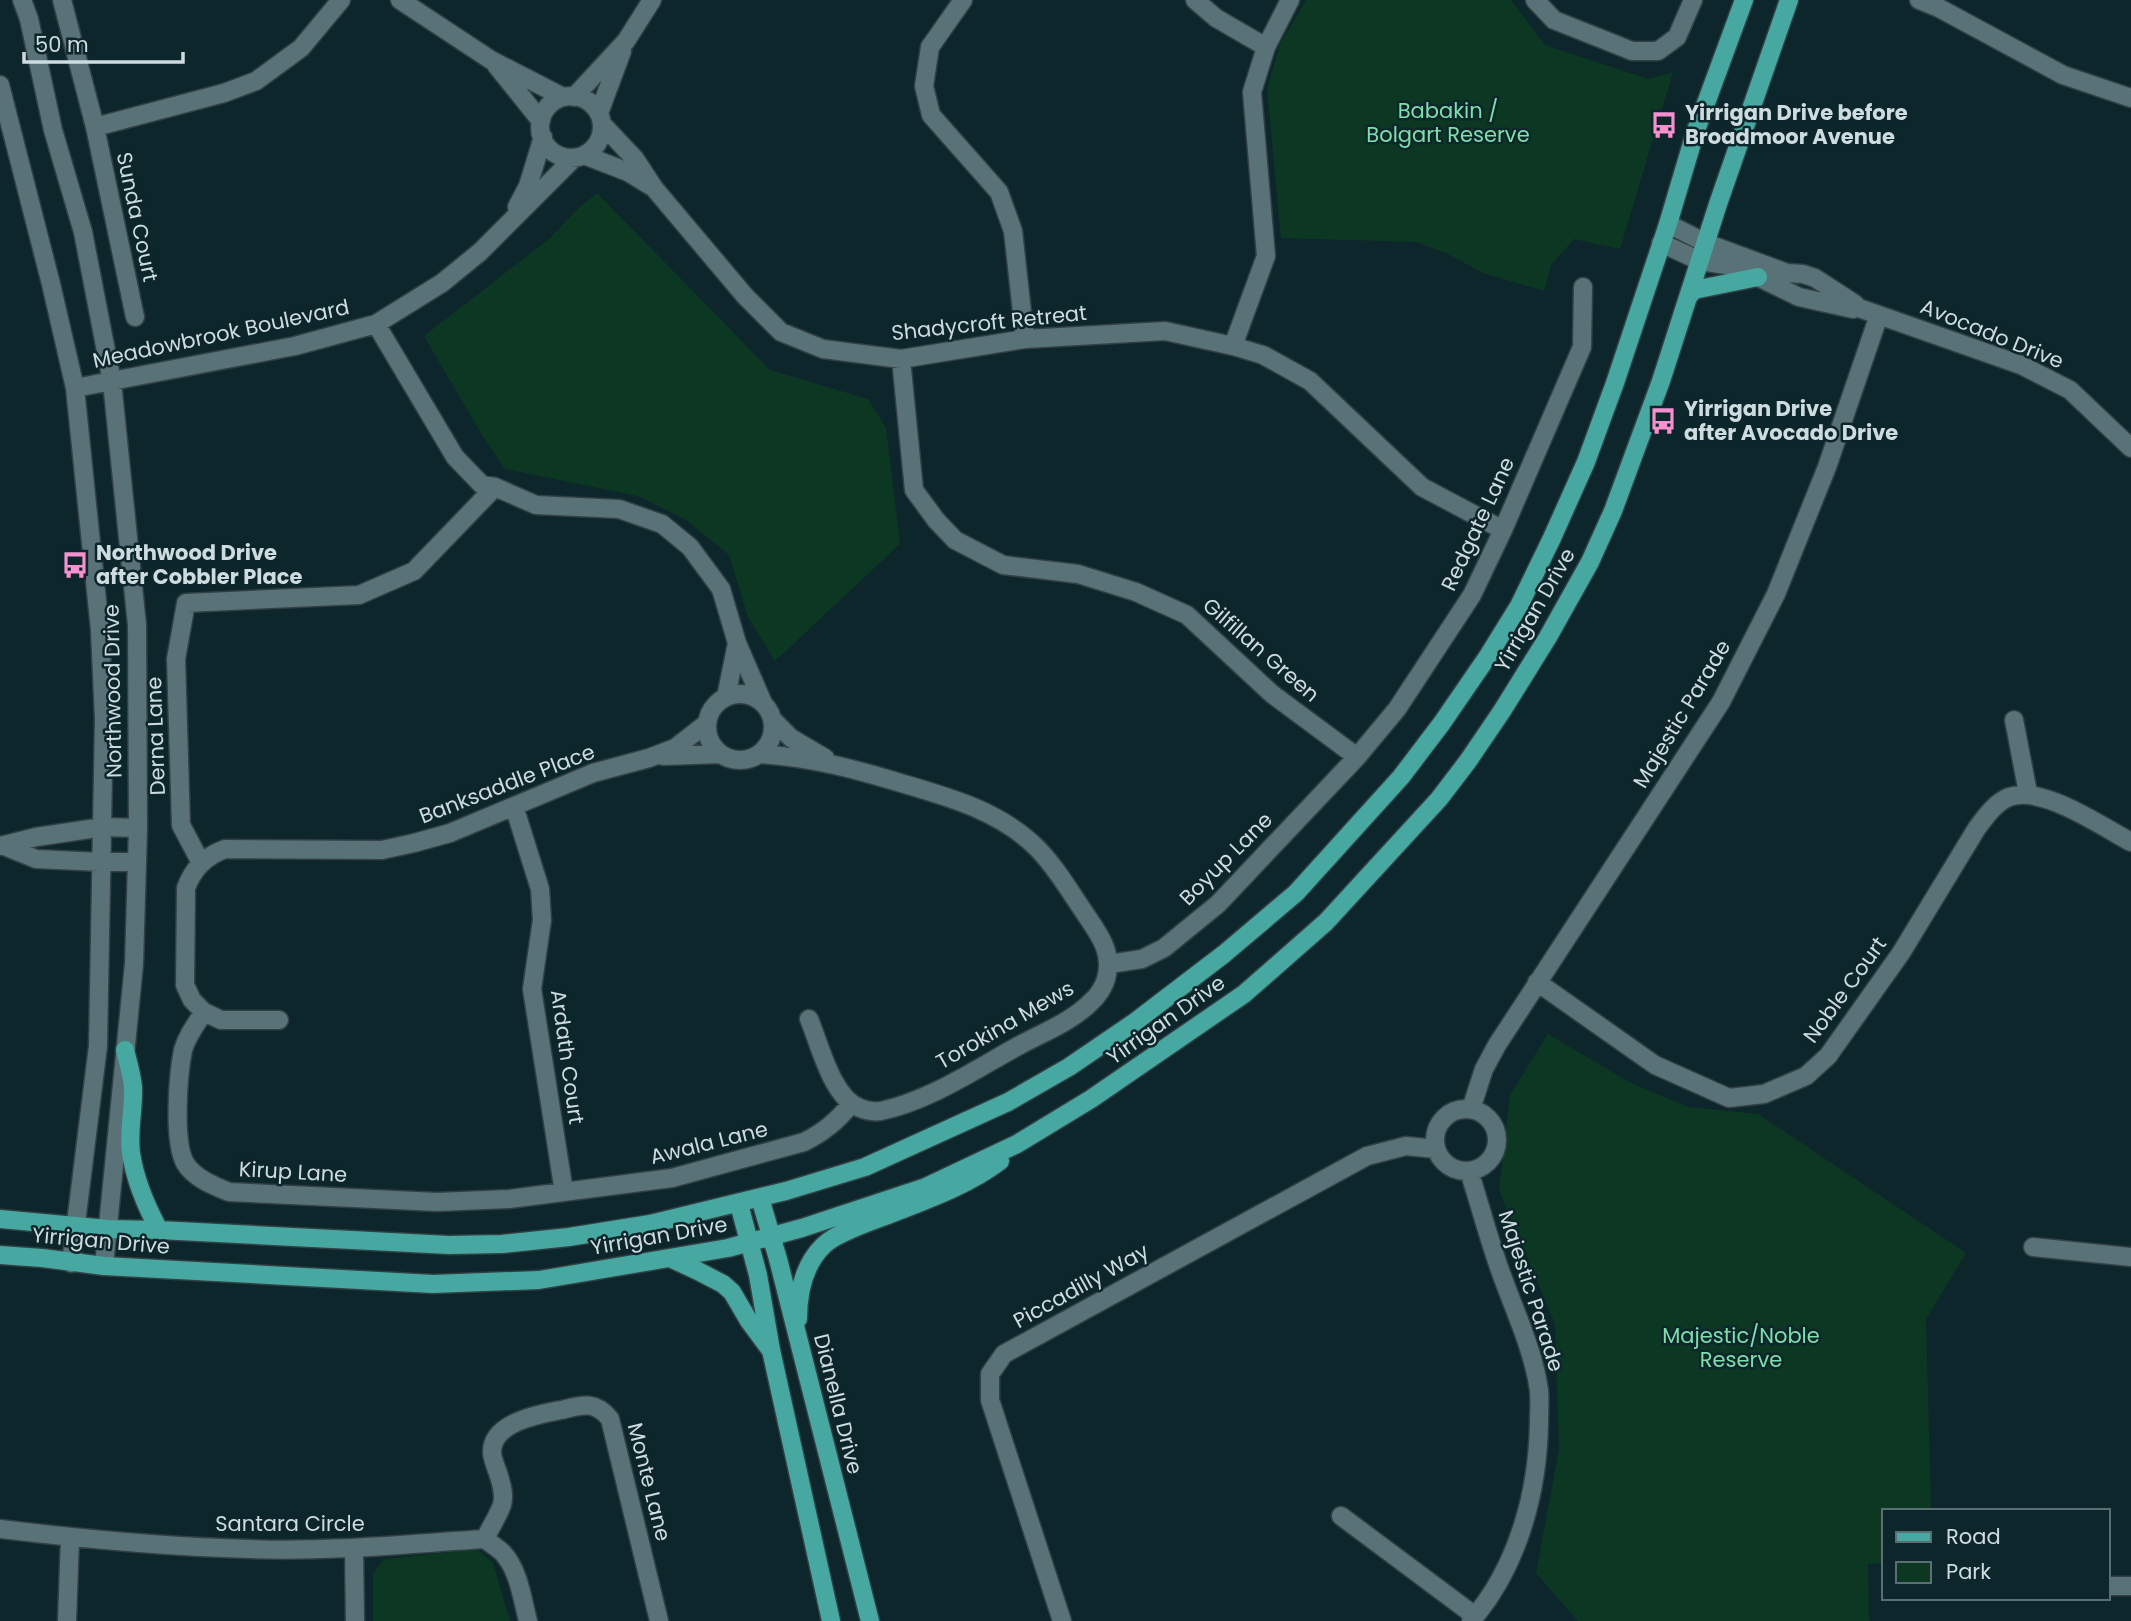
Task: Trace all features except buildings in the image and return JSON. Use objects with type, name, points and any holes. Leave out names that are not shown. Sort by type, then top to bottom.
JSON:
[{"type":"main road","name":"Yirrigan Drive","points":[[0,1219],[108,1229],[449,1245],[502,1244],[569,1237],[650,1224],[739,1204],[865,1167],[1008,1102],[1069,1067],[1135,1022],[1296,893],[1401,777],[1442,723],[1519,606],[1586,462],[1668,224],[1695,133],[1744,0]]},
{"type":"main road","name":"Yirrigan Drive","points":[[0,1255],[103,1266],[433,1284],[539,1280],[750,1242],[864,1209],[926,1187],[1017,1144],[1091,1099],[1244,994],[1326,922],[1446,790],[1502,711],[1590,562],[1646,425],[1790,0]]},
{"type":"main road","points":[[1688,297],[1694,290],[1758,277]]},
{"type":"main road","points":[[125,1049],[133,1086],[131,1154],[138,1185],[159,1230]]},
{"type":"main road","points":[[799,1342],[800,1289],[809,1265],[825,1243],[981,1175],[1010,1153],[1017,1144]]},
{"type":"main road","name":"Dianella Drive","points":[[760,1198],[870,1621]]},
{"type":"main road","points":[[739,1204],[758,1275],[771,1350],[831,1621]]},
{"type":"main road","points":[[670,1258],[698,1270],[732,1292],[771,1350]]},
{"type":"street","name":"Northwood Drive","points":[[22,0],[29,19],[53,130],[83,232],[112,382],[137,625],[138,828],[134,964],[103,1266]]},
{"type":"street","name":"Sunda Court","points":[[62,0],[95,127],[135,317]]},
{"type":"street","points":[[95,127],[224,93],[256,81],[301,48],[341,0]]},
{"type":"street","points":[[400,0],[491,60],[569,97],[589,102],[601,118]]},
{"type":"street","name":"Meadowbrook Boulevard","points":[[509,223],[528,186],[549,106],[569,97],[626,41],[652,0]]},
{"type":"street","points":[[963,0],[930,47],[924,86],[932,115],[999,192],[1013,231],[1025,339]]},
{"type":"street","points":[[1195,0],[1216,18],[1266,47]]},
{"type":"street","points":[[1233,346],[1266,256],[1252,92],[1266,47],[1290,0]]},
{"type":"street","points":[[1535,0],[1554,20],[1632,51],[1658,51],[1677,37],[1693,0]]},
{"type":"street","points":[[1919,0],[1939,8],[2063,75],[2131,98]]},
{"type":"street","name":"Meadowbrook Boulevard","points":[[75,388],[295,346],[376,324],[442,283],[480,252],[598,142],[602,134],[601,118],[626,41]]},
{"type":"street","points":[[491,60],[542,129],[550,149],[557,155],[579,157]]},
{"type":"street","name":"Northwood Drive","points":[[0,85],[75,388],[100,630],[104,719],[98,1046],[71,1263]]},
{"type":"street","name":"Shadycroft Retreat","points":[[601,118],[635,159],[654,188],[745,296],[781,332],[823,349],[901,359],[1025,339],[1165,331],[1233,346],[1263,355],[1310,381],[1422,486],[1503,530]]},
{"type":"street","name":"Shadycroft Retreat","points":[[579,157],[628,172],[654,188]]},
{"type":"street","name":"Avocado Drive","points":[[1668,224],[1706,243],[1787,273],[1815,278],[1857,307],[2021,365],[2070,390],[2131,448]]},
{"type":"street","name":"Avocado Drive","points":[[1661,243],[1700,261],[1726,265],[1758,277],[1799,297],[1853,309],[1857,307]]},
{"type":"street","name":"Redgate Lane","points":[[1357,757],[1397,709],[1472,595],[1582,347],[1583,287]]},
{"type":"street","name":"Majestic Parade","points":[[1471,1109],[1484,1069],[1497,1045],[1721,702],[1752,642],[1776,594],[1827,467],[1879,315]]},
{"type":"street","points":[[376,324],[454,457],[482,485],[495,487],[536,505],[619,509],[662,524],[690,547],[721,589],[737,643],[773,720],[791,738],[834,764]]},
{"type":"street","name":"Gilfillan Green","points":[[901,359],[915,491],[954,540],[1003,565],[1078,574],[1136,592],[1187,615],[1272,694],[1357,757]]},
{"type":"street","name":"Derna Lane","points":[[201,863],[181,825],[176,659],[186,603],[359,595],[414,571],[495,487]]},
{"type":"street","points":[[726,697],[737,643]]},
{"type":"street","points":[[763,702],[742,694],[726,697],[715,706],[707,723],[709,737],[721,754],[740,760],[747,759],[759,754],[766,747],[771,738],[773,720]]},
{"type":"street","points":[[2014,720],[2028,793],[2055,801],[2131,842]]},
{"type":"street","name":"Banksaddle Place","points":[[201,863],[210,855],[225,849],[382,850],[450,833],[593,773],[676,748],[707,723]]},
{"type":"street","name":"Banksaddle Place","points":[[649,758],[678,754],[721,754]]},
{"type":"street","points":[[759,754],[792,756],[834,764],[963,801],[1010,825],[1037,848],[1062,878],[1106,946],[1108,964]]},
{"type":"street","name":"Boyup Lane","points":[[1108,964],[1142,959],[1164,948],[1218,904],[1357,757]]},
{"type":"street","name":"Noble Court","points":[[1537,982],[1655,1065],[1729,1098],[1764,1094],[1806,1076],[1828,1056],[1901,953],[1990,811],[2008,798],[2028,793]]},
{"type":"street","name":"Ardath Court","points":[[514,807],[540,890],[542,920],[532,989],[564,1192]]},
{"type":"street","points":[[2,846],[36,837],[103,827],[138,828]]},
{"type":"street","points":[[2,846],[36,859],[137,862]]},
{"type":"street","points":[[201,863],[190,876],[186,888],[185,985],[192,1000],[204,1012],[221,1020],[279,1020]]},
{"type":"street","name":"Torokina Mews","points":[[851,1104],[862,1110],[877,1112],[894,1108],[927,1096],[986,1064],[1068,1019],[1093,1001],[1105,982],[1108,964]]},
{"type":"street","name":"Kirup Lane","points":[[204,1012],[188,1037],[184,1050],[179,1091],[179,1148],[186,1164],[211,1185],[229,1192],[437,1202],[509,1199],[564,1192]]},
{"type":"street","points":[[809,1019],[833,1079],[851,1104]]},
{"type":"street","name":"Awala Lane","points":[[564,1192],[672,1178],[804,1142],[836,1122],[851,1104]]},
{"type":"street","points":[[1471,1109],[1486,1116],[1495,1129],[1497,1145],[1490,1160],[1477,1169],[1469,1171],[1452,1168],[1439,1157],[1436,1149],[1436,1133],[1443,1119],[1456,1110],[1471,1109]]},
{"type":"street","name":"Piccadilly Way","points":[[1062,1621],[990,1400],[990,1374],[1004,1354],[1367,1156],[1406,1146],[1436,1149]]},
{"type":"street","name":"Majestic Parade","points":[[1469,1171],[1501,1272],[1526,1337],[1539,1391],[1538,1448],[1529,1508],[1515,1548],[1494,1590],[1473,1619]]},
{"type":"street","points":[[2033,1247],[2131,1257]]},
{"type":"street","name":"Monte Lane","points":[[485,1539],[502,1504],[503,1490],[492,1451],[496,1440],[512,1423],[526,1417],[581,1405],[592,1405],[603,1410],[610,1419],[659,1621]]},
{"type":"street","points":[[1341,1516],[1473,1619]]},
{"type":"street","name":"Santara Circle","points":[[0,1529],[70,1538],[251,1549],[354,1548],[485,1539]]},
{"type":"street","points":[[67,1621],[70,1538]]},
{"type":"street","points":[[485,1539],[503,1553],[513,1569],[528,1621]]},
{"type":"street","points":[[354,1548],[355,1621]]},
{"type":"street","points":[[2110,1586],[2131,1586]]},
{"type":"green space","name":"Babakin / Bolgart Reserve","points":[[1306,0],[1511,0],[1545,45],[1648,79],[1673,72],[1620,249],[1574,239],[1551,265],[1544,291],[1483,273],[1446,253],[1416,242],[1281,238],[1267,89],[1280,44]]},
{"type":"green space","points":[[597,193],[770,370],[868,399],[886,428],[900,544],[775,661],[748,617],[729,555],[686,520],[638,496],[505,469],[424,336],[549,239]]},
{"type":"green space","name":"Majestic/Noble Reserve","points":[[1548,1034],[1629,1082],[1688,1107],[1758,1114],[1966,1253],[1926,1319],[1931,1509],[1882,1509],[1882,1563],[1868,1564],[1869,1621],[1578,1621],[1536,1573],[1559,1449],[1555,1324],[1499,1190],[1510,1095]]},
{"type":"green space","points":[[477,1549],[493,1563],[510,1621],[373,1621],[373,1574],[384,1559]]},
{"type":"place","name":"Yirrigan Drive before Broadmoor Avenue","points":[[1664,125]]},
{"type":"place","name":"Yirrigan Drive after Avocado Drive","points":[[1663,421]]},
{"type":"place","name":"Northwood Drive after Cobbler Place","points":[[75,565]]}]
